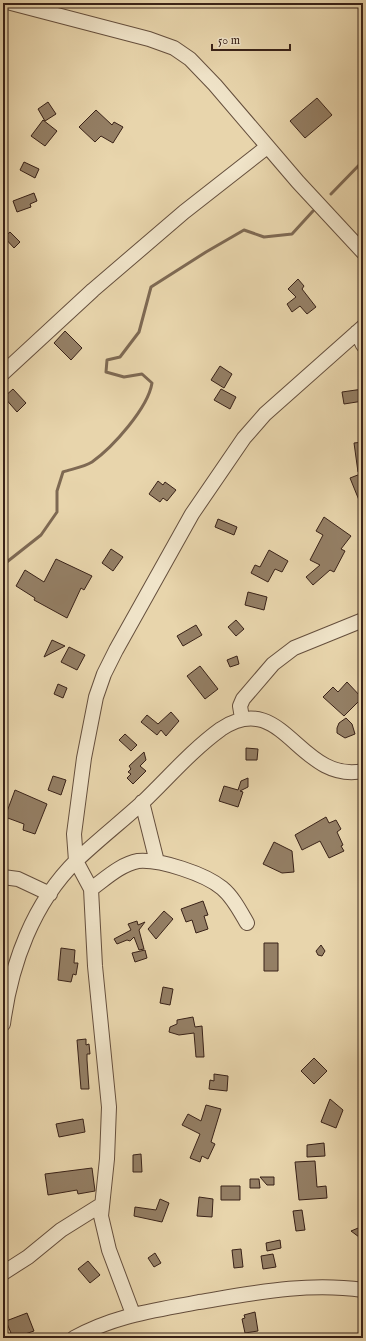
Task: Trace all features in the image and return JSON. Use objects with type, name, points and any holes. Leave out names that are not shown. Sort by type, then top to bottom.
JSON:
[{"type":"street","points":[[11,3],[149,39],[174,48],[202,70],[267,148],[363,252]]},
{"type":"street","points":[[3,373],[93,290],[184,212],[267,148]]},
{"type":"street","points":[[360,330],[363,345]]},
{"type":"street","points":[[133,1314],[109,1250],[101,1216],[107,1158],[109,1107],[95,973],[91,889],[76,861],[74,834],[84,758],[96,697],[104,674],[116,650],[192,514],[244,438],[265,414],[360,330]]},
{"type":"street","points":[[242,718],[240,706],[243,699],[280,657],[294,648],[363,620]]},
{"type":"street","points":[[3,1024],[13,975],[23,942],[40,909],[50,894],[76,861],[142,802],[212,735],[229,723],[242,718],[250,717],[271,724],[282,730],[318,762],[331,770],[352,773],[363,771]]},
{"type":"street","points":[[142,802],[157,862]]},
{"type":"street","points":[[91,889],[127,865],[138,861],[157,862],[201,876],[223,888],[247,923]]},
{"type":"street","points":[[3,877],[18,879],[50,894]]},
{"type":"street","points":[[3,1273],[28,1257],[61,1230],[101,1205]]},
{"type":"street","points":[[74,1338],[108,1321],[133,1314],[287,1289],[319,1286],[363,1290]]},
{"type":"building","points":[[317,98],[332,115],[305,138],[290,121]]},
{"type":"building","points":[[48,102],[56,114],[45,121],[38,109]]},
{"type":"building","points":[[96,110],[112,125],[114,122],[123,127],[113,143],[101,136],[95,142],[79,127]]},
{"type":"building","points":[[43,120],[57,131],[45,146],[31,136]]},
{"type":"building","points":[[24,162],[39,169],[35,178],[20,170]]},
{"type":"building","points":[[34,193],[37,201],[30,204],[31,207],[17,212],[13,201]]},
{"type":"building","points":[[10,232],[20,242],[14,248],[4,237]]},
{"type":"building","points":[[298,279],[304,286],[302,289],[316,307],[307,314],[300,306],[292,312],[287,304],[296,297],[288,289]]},
{"type":"building","points":[[65,331],[82,348],[71,360],[54,343]]},
{"type":"building","points":[[220,366],[232,374],[224,388],[211,380]]},
{"type":"building","points":[[13,389],[26,403],[17,412],[4,397]]},
{"type":"building","points":[[221,389],[236,397],[230,409],[214,400]]},
{"type":"building","points":[[363,389],[363,401],[344,404],[342,392]]},
{"type":"building","points":[[363,442],[363,472],[358,472],[354,443]]},
{"type":"building","points":[[363,473],[363,510],[350,478]]},
{"type":"building","points":[[158,481],[163,485],[165,482],[176,490],[167,501],[163,498],[160,502],[149,494]]},
{"type":"building","points":[[324,517],[351,536],[341,549],[345,551],[334,572],[330,570],[313,585],[306,577],[320,565],[310,560],[323,535],[316,531]]},
{"type":"building","points":[[218,519],[237,527],[234,535],[215,527]]},
{"type":"building","points":[[111,549],[123,557],[113,571],[102,563]]},
{"type":"building","points":[[269,550],[288,561],[282,572],[275,569],[268,582],[251,573],[255,565],[260,567]]},
{"type":"building","points":[[56,559],[92,576],[84,590],[81,588],[67,618],[34,600],[35,598],[16,586],[25,570],[44,582]]},
{"type":"building","points":[[248,592],[267,597],[264,610],[245,605]]},
{"type":"building","points":[[236,620],[244,629],[236,636],[228,627]]},
{"type":"building","points":[[196,625],[202,635],[183,646],[177,636]]},
{"type":"building","points":[[52,640],[65,646],[44,657]]},
{"type":"building","points":[[69,647],[85,655],[77,670],[61,662]]},
{"type":"building","points":[[237,656],[239,664],[230,667],[227,660]]},
{"type":"building","points":[[200,666],[218,689],[205,699],[187,676]]},
{"type":"building","points":[[347,682],[362,698],[344,716],[323,697],[333,687],[338,692]]},
{"type":"building","points":[[58,684],[67,688],[63,698],[54,694]]},
{"type":"building","points":[[171,712],[179,721],[166,736],[161,730],[157,735],[141,722],[147,715],[158,724]]},
{"type":"building","points":[[346,718],[352,724],[355,734],[345,738],[337,733],[337,728],[339,723]]},
{"type":"building","points":[[125,734],[137,745],[131,751],[119,740]]},
{"type":"building","points":[[246,748],[258,749],[257,760],[246,760]]},
{"type":"building","points":[[144,752],[146,760],[140,766],[146,771],[133,784],[127,778],[131,774],[128,772],[131,769],[129,766]]},
{"type":"building","points":[[53,776],[66,780],[61,795],[48,790]]},
{"type":"building","points":[[248,778],[248,787],[240,791],[243,792],[238,807],[219,801],[224,786],[238,790],[241,781]]},
{"type":"building","points":[[15,790],[47,804],[35,834],[23,830],[24,824],[5,817]]},
{"type":"building","points":[[326,817],[329,823],[336,820],[341,829],[337,832],[344,851],[329,858],[320,841],[302,850],[295,835]]},
{"type":"building","points":[[274,842],[292,851],[294,872],[282,873],[263,864]]},
{"type":"building","points":[[203,901],[208,915],[204,916],[208,929],[196,933],[192,920],[186,922],[181,909]]},
{"type":"building","points":[[164,911],[173,919],[156,939],[148,929]]},
{"type":"building","points":[[137,921],[138,925],[145,922],[139,930],[144,949],[139,950],[134,937],[130,941],[127,940],[117,944],[114,939],[131,930],[128,924]]},
{"type":"building","points":[[264,943],[278,943],[278,971],[264,971]]},
{"type":"building","points":[[321,945],[325,951],[322,956],[318,955],[316,951]]},
{"type":"building","points":[[61,948],[75,950],[74,963],[78,963],[76,975],[73,974],[71,982],[58,980]]},
{"type":"building","points":[[145,950],[147,958],[135,962],[132,953]]},
{"type":"building","points":[[163,987],[173,989],[170,1005],[160,1003]]},
{"type":"building","points":[[193,1017],[195,1027],[202,1026],[204,1057],[196,1057],[194,1033],[179,1035],[169,1032],[170,1027],[177,1024],[177,1020]]},
{"type":"building","points":[[86,1039],[86,1045],[89,1044],[90,1054],[87,1054],[89,1089],[81,1089],[77,1040]]},
{"type":"building","points":[[314,1058],[327,1071],[314,1084],[301,1071]]},
{"type":"building","points":[[214,1074],[228,1076],[227,1091],[209,1089],[210,1080],[214,1081]]},
{"type":"building","points":[[330,1099],[343,1110],[336,1128],[321,1122]]},
{"type":"building","points":[[206,1105],[221,1109],[211,1142],[215,1144],[208,1159],[202,1156],[200,1162],[190,1158],[200,1134],[182,1125],[188,1114],[201,1121]]},
{"type":"building","points":[[83,1119],[85,1132],[59,1137],[56,1124]]},
{"type":"building","points":[[324,1143],[325,1156],[307,1157],[307,1145]]},
{"type":"building","points":[[141,1154],[142,1172],[133,1172],[133,1155]]},
{"type":"building","points":[[315,1161],[317,1187],[326,1186],[327,1198],[299,1200],[295,1162]]},
{"type":"building","points":[[92,1168],[95,1191],[78,1194],[77,1190],[48,1195],[45,1174]]},
{"type":"building","points":[[260,1177],[274,1177],[274,1185],[267,1185]]},
{"type":"building","points":[[250,1179],[259,1179],[260,1188],[250,1188]]},
{"type":"building","points":[[221,1186],[240,1186],[240,1200],[221,1200]]},
{"type":"building","points":[[199,1197],[213,1199],[212,1217],[197,1216]]},
{"type":"building","points":[[160,1199],[169,1203],[162,1222],[134,1216],[135,1207],[156,1210]]},
{"type":"building","points":[[302,1210],[305,1230],[296,1231],[293,1211]]},
{"type":"building","points":[[363,1226],[363,1240],[351,1231]]},
{"type":"building","points":[[280,1240],[281,1248],[267,1251],[266,1243]]},
{"type":"building","points":[[241,1249],[243,1267],[234,1268],[232,1250]]},
{"type":"building","points":[[155,1253],[161,1263],[154,1267],[148,1258]]},
{"type":"building","points":[[273,1254],[276,1267],[263,1269],[261,1256]]},
{"type":"building","points":[[88,1261],[100,1275],[90,1283],[78,1269]]},
{"type":"building","points":[[255,1312],[258,1331],[245,1333],[242,1319],[245,1318],[244,1315]]},
{"type":"building","points":[[27,1313],[34,1331],[13,1338],[6,1321]]},
{"type":"waterway","points":[[331,194],[363,161]]},
{"type":"waterway","points":[[3,565],[41,535],[57,512],[57,491],[63,472],[89,464],[110,447],[137,415],[144,404],[152,383],[142,374],[124,377],[106,372],[107,360],[120,357],[139,332],[151,287],[244,230],[264,237],[292,234],[313,211]]}]
